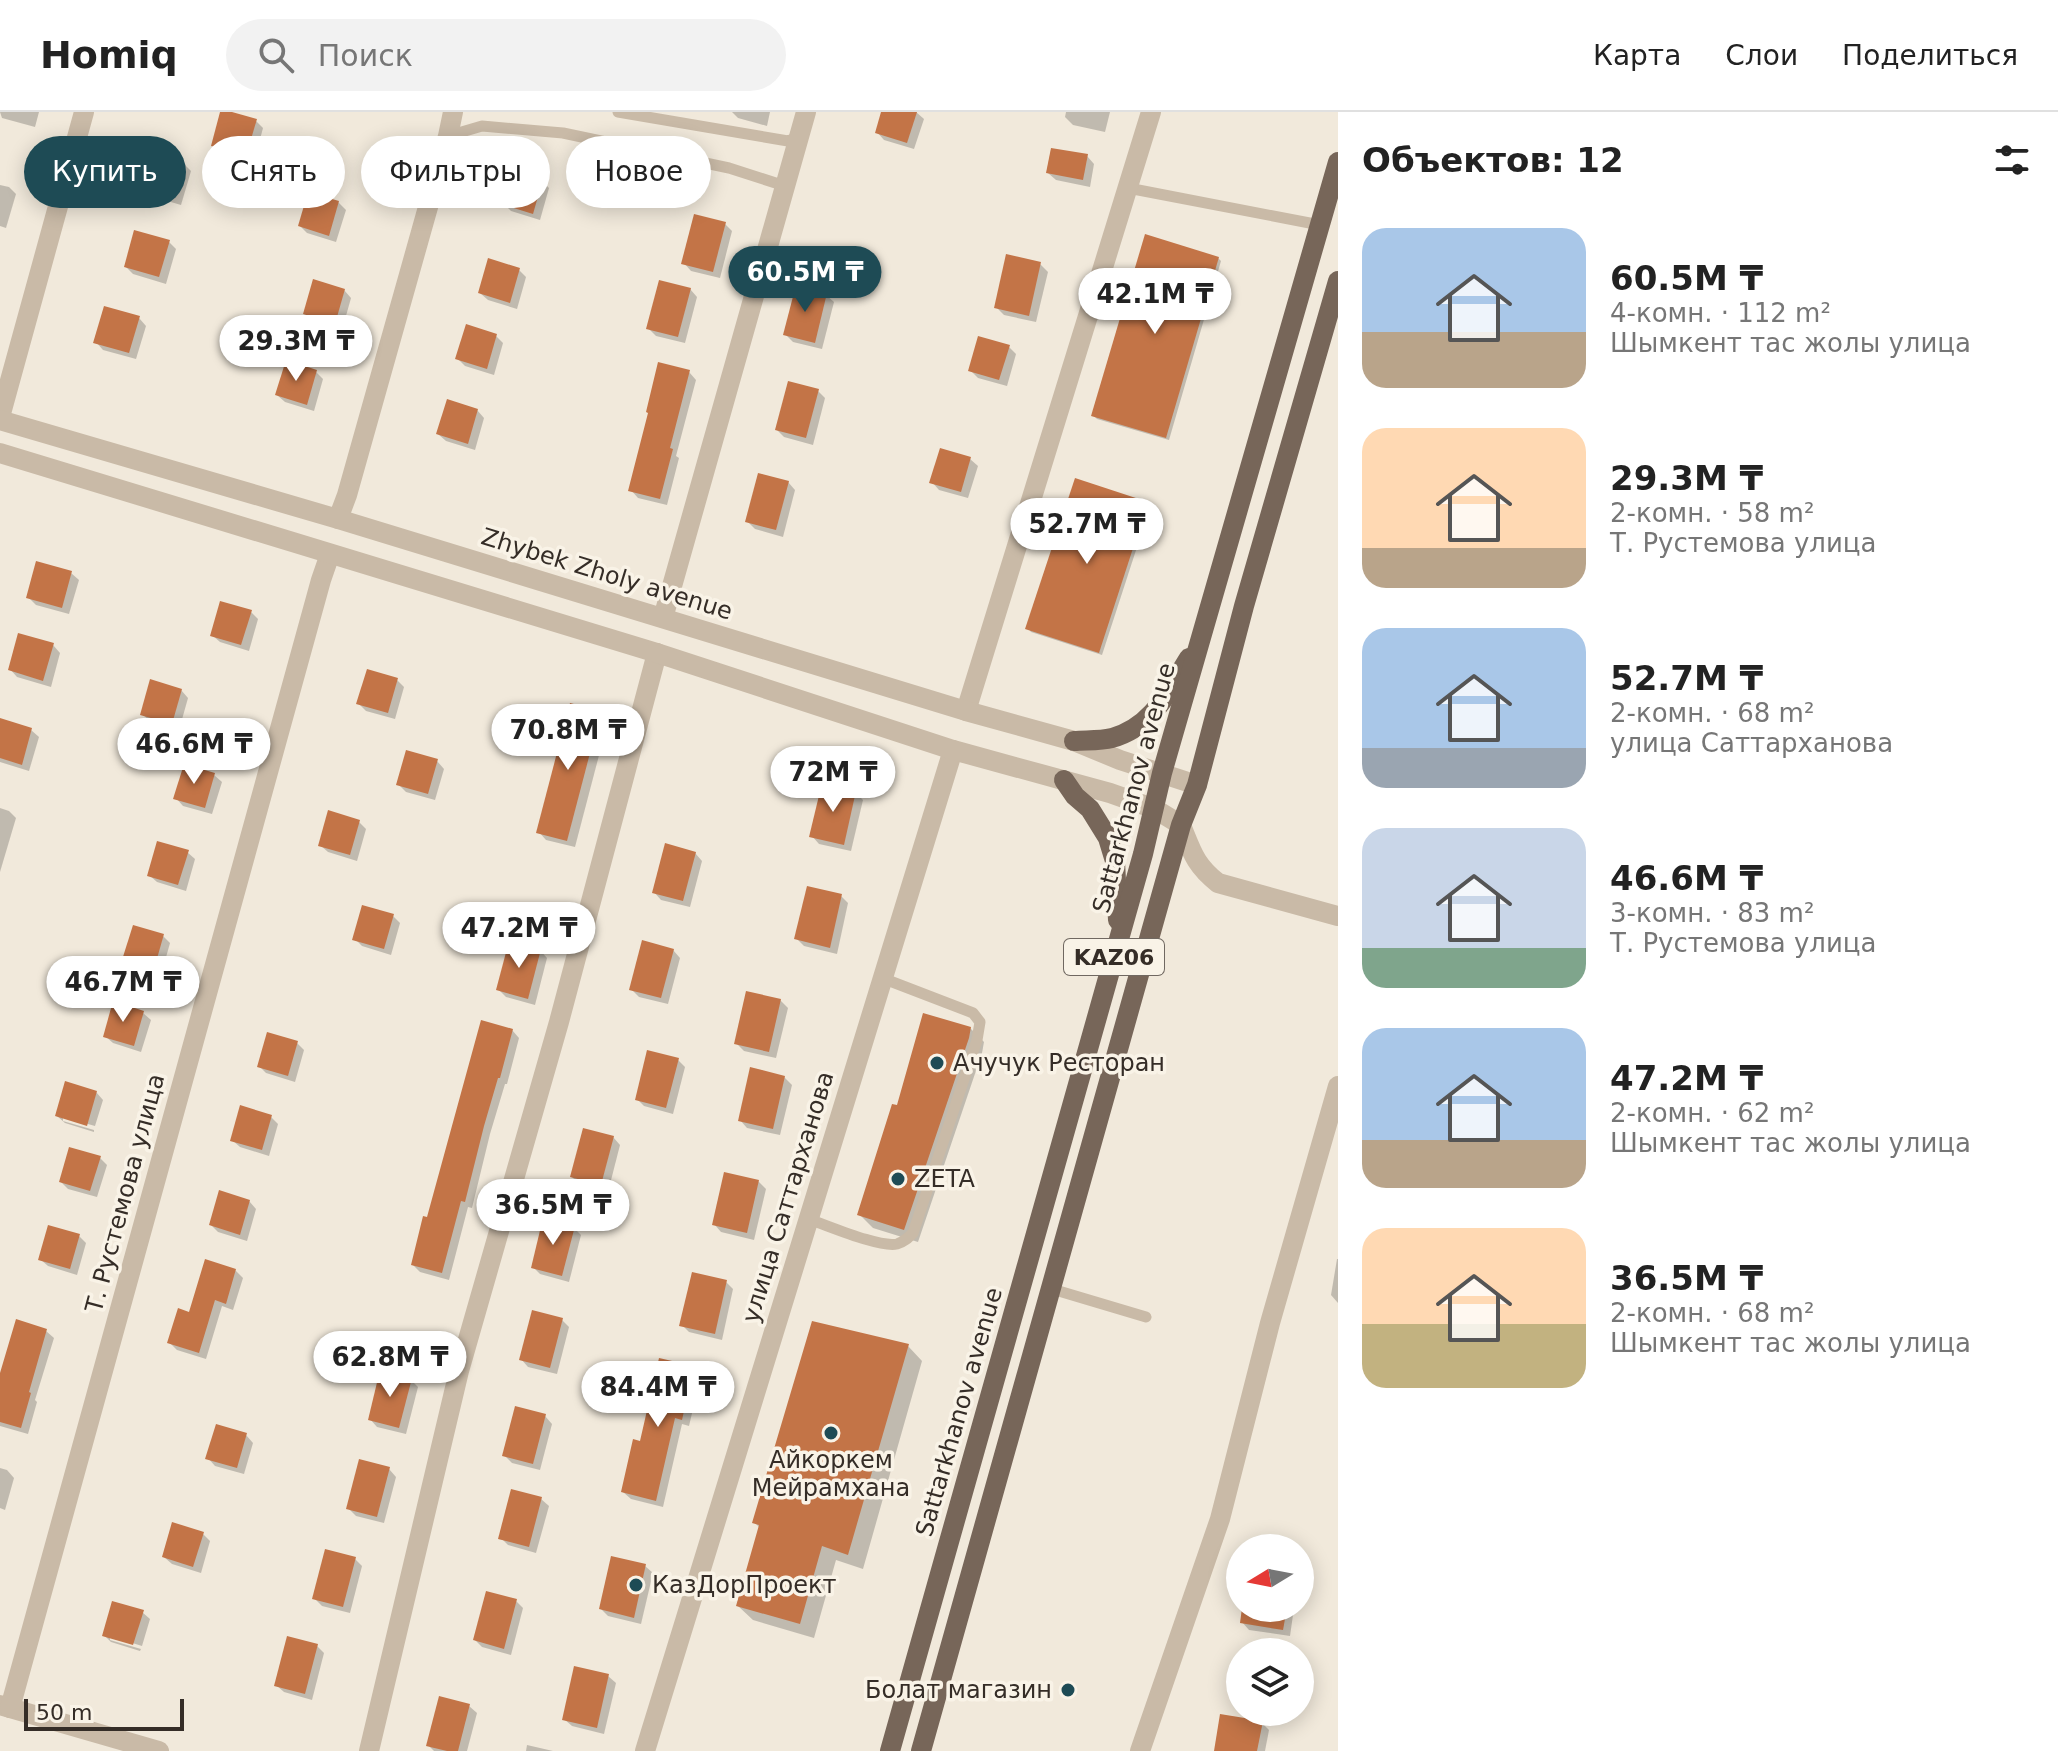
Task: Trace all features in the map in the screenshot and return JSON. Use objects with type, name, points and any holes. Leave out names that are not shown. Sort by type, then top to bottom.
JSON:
[{"type":"main road","name":"Sattarkhanov avenue","points":[[890,1751],[1155,809],[1162,773],[1338,162]]},
{"type":"main road","name":"KАZ06","points":[[921,1751],[1181,825],[1197,785],[1244,606],[1338,281]]},
{"type":"main road","points":[[1214,596],[1244,606]]},
{"type":"main road","points":[[1074,741],[1110,739],[1143,723],[1160,706],[1202,637]]},
{"type":"main road","points":[[1064,780],[1075,796],[1090,809],[1108,838],[1115,861],[1119,938]]},
{"type":"street","points":[[0,419],[84,112]]},
{"type":"street","points":[[448,136],[453,112]]},
{"type":"street","points":[[663,618],[806,112]]},
{"type":"street","points":[[966,711],[1151,112]]},
{"type":"street","points":[[338,519],[428,208]]},
{"type":"street","name":"Zhybek Zholy avenue","points":[[0,419],[1074,741],[1197,785]]},
{"type":"street","points":[[0,453],[657,653],[953,750],[1110,793],[1155,809],[1181,825],[1203,871],[1218,883],[1338,916]]},
{"type":"street","name":"Т. Рустемова улица","points":[[5,1706],[330,554]]},
{"type":"street","points":[[369,1751],[459,1371],[559,1022],[657,653]]},
{"type":"street","name":"улица Саттарханова","points":[[645,1751],[953,750]]},
{"type":"street","points":[[1140,1751],[1220,1519],[1270,1323],[1338,1086]]},
{"type":"street","points":[[5,1706],[152,1750]]},
{"type":"lane","points":[[618,112],[788,141],[799,137]]},
{"type":"lane","points":[[448,136],[482,126],[563,133],[729,168],[785,186]]},
{"type":"lane","points":[[1128,188],[1320,225]]},
{"type":"lane","points":[[808,1219],[878,1242],[897,1244],[909,1238],[977,1040],[980,1022],[973,1013],[882,978]]},
{"type":"lane","points":[[1052,1289],[1146,1317]]},
{"type":"building","points":[[220,112],[257,119],[252,136],[214,136]]},
{"type":"building","points":[[881,112],[917,112],[907,143],[875,133]]},
{"type":"building","points":[[1051,148],[1088,154],[1083,180],[1046,173]]},
{"type":"building","points":[[303,208],[337,208],[329,236],[298,226]]},
{"type":"building","points":[[514,208],[535,208],[533,214]]},
{"type":"building","points":[[694,214],[726,222],[713,272],[681,264]]},
{"type":"building","points":[[134,230],[170,240],[159,277],[124,267]]},
{"type":"building","points":[[1145,234],[1219,257],[1166,438],[1091,416]]},
{"type":"building","points":[[1006,254],[1041,262],[1029,316],[994,308]]},
{"type":"building","points":[[488,258],[520,268],[510,303],[478,293]]},
{"type":"building","points":[[313,279],[345,289],[335,324],[303,314]]},
{"type":"building","points":[[659,280],[691,288],[678,337],[646,329]]},
{"type":"building","points":[[796,285],[827,293],[815,343],[783,335]]},
{"type":"building","points":[[104,306],[140,316],[129,353],[93,343]]},
{"type":"building","points":[[466,324],[497,334],[487,369],[455,359]]},
{"type":"building","points":[[978,336],[1010,345],[999,380],[968,371]]},
{"type":"building","points":[[286,360],[317,370],[307,405],[275,395]]},
{"type":"building","points":[[658,362],[690,370],[660,499],[628,491]]},
{"type":"building","points":[[788,381],[819,389],[806,438],[775,430]]},
{"type":"building","points":[[447,399],[478,409],[468,444],[436,434]]},
{"type":"building","points":[[940,448],[971,457],[961,492],[929,483]]},
{"type":"building","points":[[758,473],[789,481],[776,530],[745,522]]},
{"type":"building","points":[[1075,478],[1148,502],[1099,653],[1025,629]]},
{"type":"building","points":[[36,561],[72,571],[62,608],[26,598]]},
{"type":"building","points":[[220,601],[252,610],[241,645],[210,636]]},
{"type":"building","points":[[18,633],[54,643],[43,681],[8,670]]},
{"type":"building","points":[[367,669],[398,678],[388,713],[356,704]]},
{"type":"building","points":[[150,679],[182,689],[172,724],[140,715]]},
{"type":"building","points":[[570,703],[601,711],[567,841],[536,833]]},
{"type":"building","points":[[0,718],[32,728],[22,765],[0,758]]},
{"type":"building","points":[[406,750],[438,759],[428,794],[396,785]]},
{"type":"building","points":[[184,764],[215,773],[205,808],[173,799]]},
{"type":"building","points":[[822,783],[856,791],[844,845],[809,837]]},
{"type":"building","points":[[328,810],[360,820],[350,855],[318,846]]},
{"type":"building","points":[[157,841],[189,850],[178,885],[147,876]]},
{"type":"building","points":[[665,843],[696,852],[683,901],[652,893]]},
{"type":"building","points":[[807,886],[842,894],[830,948],[794,939]]},
{"type":"building","points":[[362,905],[394,914],[384,949],[352,940]]},
{"type":"building","points":[[133,925],[164,934],[154,969],[122,960]]},
{"type":"building","points":[[642,940],[674,949],[661,998],[629,990]]},
{"type":"building","points":[[509,941],[541,949],[528,999],[496,990]]},
{"type":"building","points":[[746,991],[781,999],[769,1052],[734,1044]]},
{"type":"building","points":[[113,1001],[144,1011],[134,1046],[103,1037]]},
{"type":"building","points":[[923,1013],[971,1027],[904,1230],[857,1215],[892,1104],[897,1105]]},
{"type":"building","points":[[481,1020],[513,1029],[442,1273],[411,1265]]},
{"type":"building","points":[[267,1032],[298,1041],[288,1076],[257,1067]]},
{"type":"building","points":[[647,1050],[679,1058],[666,1108],[635,1100]]},
{"type":"building","points":[[750,1067],[785,1076],[773,1129],[738,1121]]},
{"type":"building","points":[[65,1081],[97,1091],[87,1126],[55,1116]]},
{"type":"building","points":[[240,1105],[272,1115],[262,1150],[230,1141]]},
{"type":"building","points":[[583,1128],[614,1136],[601,1185],[570,1177]]},
{"type":"building","points":[[69,1147],[101,1156],[90,1191],[59,1182]]},
{"type":"building","points":[[724,1172],[759,1180],[747,1233],[712,1225]]},
{"type":"building","points":[[219,1190],[250,1200],[240,1235],[209,1225]]},
{"type":"building","points":[[543,1218],[575,1226],[562,1276],[531,1268]]},
{"type":"building","points":[[48,1225],[80,1234],[70,1269],[38,1260]]},
{"type":"building","points":[[205,1259],[236,1269],[226,1304],[215,1300],[199,1353],[167,1343],[178,1308],[189,1312]]},
{"type":"building","points":[[692,1272],[727,1280],[715,1334],[679,1326]]},
{"type":"building","points":[[532,1310],[563,1318],[550,1368],[519,1360]]},
{"type":"building","points":[[16,1319],[47,1329],[21,1428],[0,1422],[0,1373]]},
{"type":"building","name":"Айкоркем Мейрамхана","points":[[812,1321],[909,1344],[848,1555],[822,1546],[800,1624],[736,1606],[759,1525],[752,1523]]},
{"type":"building","points":[[659,1358],[694,1366],[682,1420],[675,1418],[656,1501],[621,1492],[633,1439],[640,1441]]},
{"type":"building","points":[[380,1370],[412,1378],[399,1428],[368,1420]]},
{"type":"building","points":[[515,1406],[546,1414],[533,1464],[502,1456]]},
{"type":"building","points":[[216,1424],[247,1433],[237,1468],[205,1459]]},
{"type":"building","points":[[359,1459],[390,1467],[377,1517],[346,1509]]},
{"type":"building","points":[[511,1489],[542,1497],[529,1547],[498,1539]]},
{"type":"building","points":[[172,1522],[204,1532],[193,1567],[162,1557]]},
{"type":"building","points":[[325,1549],[356,1557],[343,1607],[312,1599]]},
{"type":"building","points":[[611,1556],[646,1564],[634,1618],[599,1609]]},
{"type":"building","points":[[486,1591],[517,1599],[504,1649],[473,1640]]},
{"type":"building","points":[[112,1601],[144,1610],[133,1645],[102,1636]]},
{"type":"building","points":[[1240,1622],[1284,1622],[1283,1630]]},
{"type":"building","points":[[287,1636],[318,1644],[305,1694],[274,1686]]},
{"type":"building","points":[[574,1666],[609,1674],[597,1728],[562,1720]]},
{"type":"building","points":[[439,1696],[470,1704],[458,1751],[426,1746]]},
{"type":"building","points":[[1220,1714],[1226,1715],[1226,1726],[1262,1726],[1257,1751],[1214,1751]]},
{"type":"place","name":"Ачучук Ресторан","points":[[937,1063]]},
{"type":"place","name":"ZETA","points":[[898,1179]]},
{"type":"place","name":"Айкоркем Мейрамхана","points":[[831,1433]]},
{"type":"place","name":"КазДорПроект","points":[[636,1585]]},
{"type":"place","name":"Болат магазин","points":[[1068,1690]]}]
